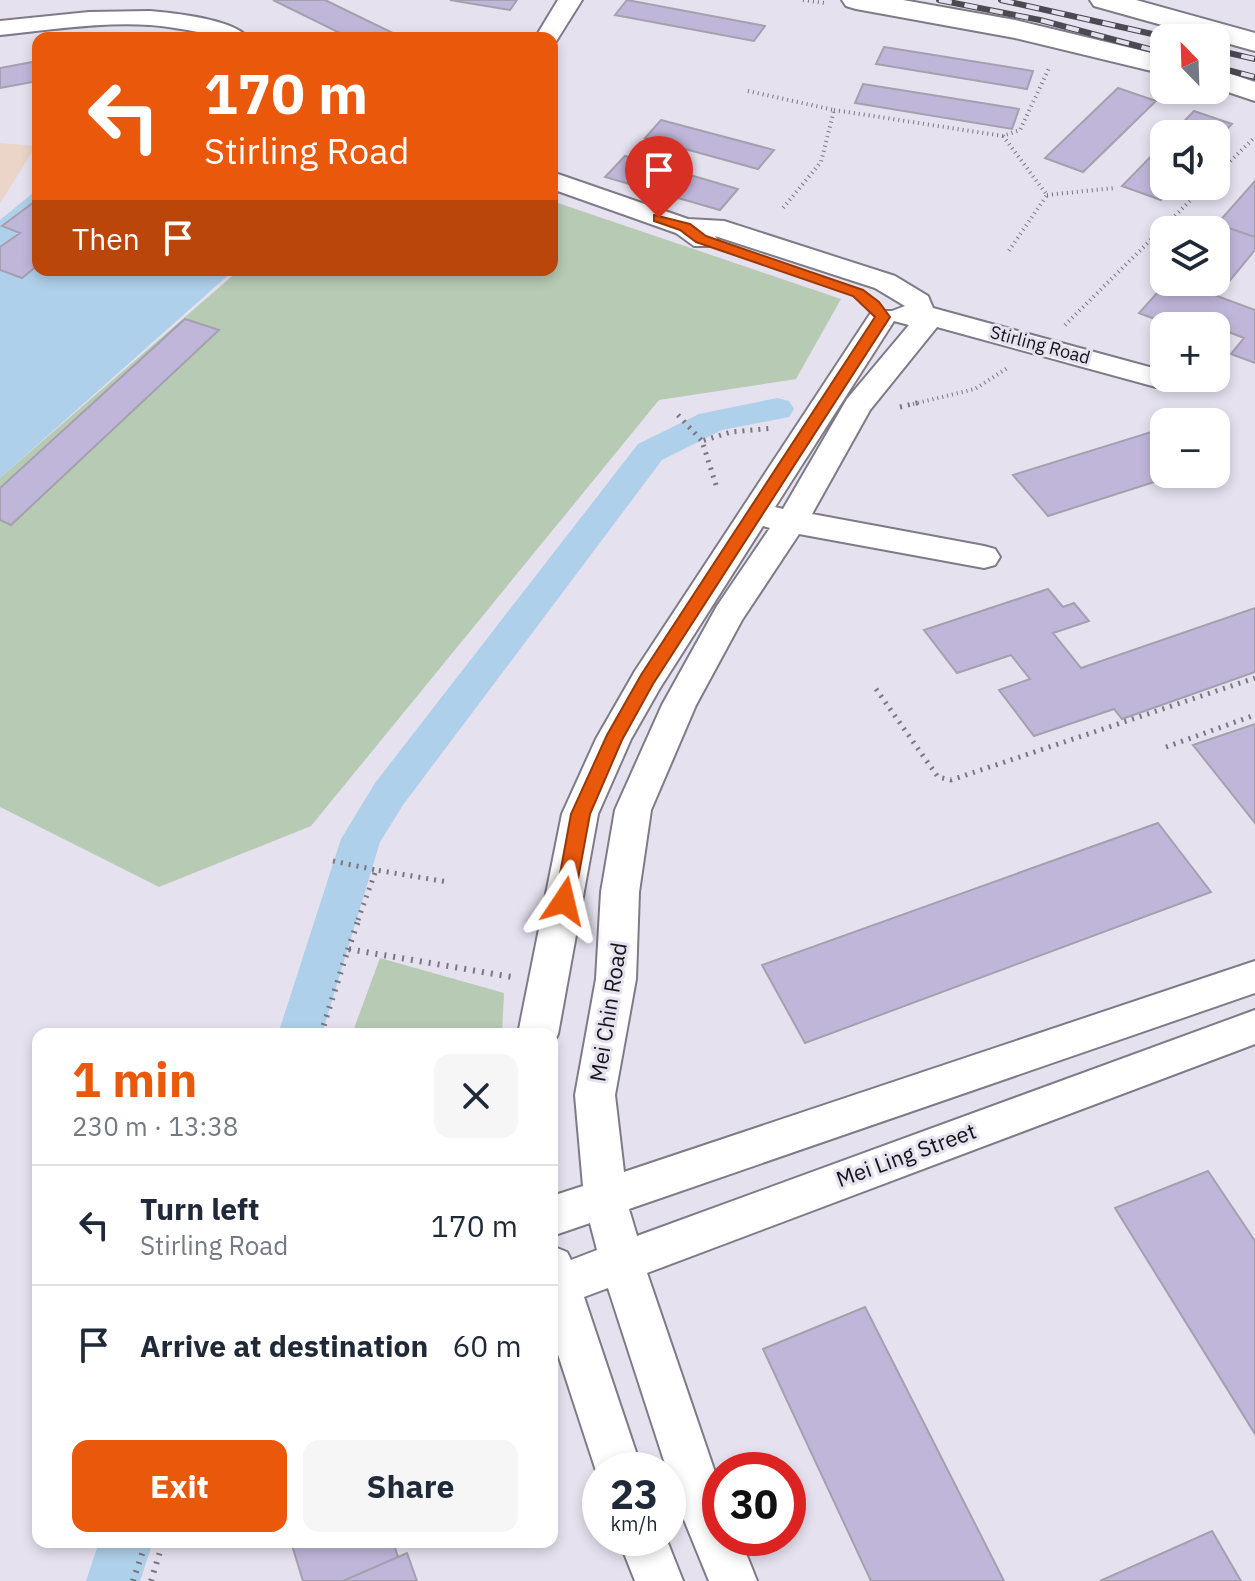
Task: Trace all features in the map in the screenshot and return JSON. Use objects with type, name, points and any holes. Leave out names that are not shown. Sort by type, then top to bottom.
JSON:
[{"type":"main road","points":[[856,0],[1015,29],[1150,62]]},
{"type":"main road","points":[[1104,0],[1177,24]]},
{"type":"main road","points":[[1230,38],[1255,42]]},
{"type":"main road","points":[[1230,83],[1255,92]]},
{"type":"street","points":[[551,32],[570,0]]},
{"type":"street","points":[[0,28],[53,30],[161,18],[214,32]]},
{"type":"street","points":[[0,52],[32,46]]},
{"type":"street","name":"Stirling Road","points":[[558,182],[685,227],[701,239],[858,293],[874,305],[882,317],[923,314],[1150,376]]},
{"type":"street","name":"Stirling Road","points":[[685,227],[715,227],[885,282],[918,302],[923,314]]},
{"type":"street","name":"Mei Chin Road","points":[[539,1028],[580,814],[614,739],[647,680],[923,326],[923,314]]},
{"type":"street","name":"Mei Chin Road","points":[[733,1581],[704,1510],[622,1263],[605,1198],[595,1095],[616,979],[620,892],[633,810],[679,705],[729,614],[772,518],[882,317]]},
{"type":"street","points":[[772,518],[984,557]]},
{"type":"street","points":[[558,1214],[1255,977]]},
{"type":"street","name":"Mei Ling Street","points":[[558,1275],[622,1263],[1255,1027]]},
{"type":"street","points":[[558,1288],[612,1452]]},
{"type":"street","points":[[649,1556],[659,1581]]},
{"type":"path","points":[[748,91],[834,110],[1003,136],[1020,130],[1056,54]]},
{"type":"path","points":[[783,208],[821,162],[834,110]]},
{"type":"path","points":[[1003,136],[1047,195]]},
{"type":"path","points":[[1230,161],[1255,137]]},
{"type":"path","points":[[1008,252],[1047,195],[1114,188]]},
{"type":"path","points":[[678,415],[702,441],[716,485]]},
{"type":"path","points":[[702,441],[761,427],[782,428]]},
{"type":"path","points":[[876,689],[938,777],[951,780],[1255,678]]},
{"type":"path","points":[[1166,747],[1255,715]]},
{"type":"path","points":[[333,861],[448,882]]},
{"type":"path","points":[[322,1028],[376,870]]},
{"type":"path","points":[[348,949],[548,983]]},
{"type":"path","points":[[133,1581],[144,1548]]},
{"type":"path","points":[[151,1581],[161,1548]]},
{"type":"shaded area","points":[[0,143],[32,146],[32,152],[0,203]]},
{"type":"green space","points":[[558,203],[841,299],[796,379],[659,400],[311,826],[159,887],[0,807],[0,478],[232,276],[558,276]]},
{"type":"green space","points":[[380,958],[504,993],[502,1028],[354,1028]]},
{"type":"water","points":[[32,194],[32,276],[227,276],[0,478],[0,220]]},
{"type":"building","points":[[273,0],[325,0],[391,32],[338,32]]},
{"type":"building","points":[[450,0],[517,0],[510,10]]},
{"type":"building","points":[[627,0],[765,26],[754,41],[615,15]]},
{"type":"building","points":[[884,47],[1033,71],[1027,89],[876,64]]},
{"type":"building","points":[[32,62],[32,82],[0,88],[0,68]]},
{"type":"building","points":[[863,84],[1019,109],[1012,129],[855,103]]},
{"type":"building","points":[[1118,88],[1150,99],[1150,104],[1153,104],[1083,172],[1045,158]]},
{"type":"building","points":[[1194,111],[1220,120],[1185,120]]},
{"type":"building","points":[[661,120],[774,150],[758,169],[645,138]]},
{"type":"building","points":[[625,156],[738,189],[720,210],[605,177]]},
{"type":"building","points":[[1150,157],[1150,196],[1122,186]]},
{"type":"building","points":[[1255,181],[1255,237],[1230,228],[1230,216],[1224,216]]},
{"type":"building","points":[[32,204],[32,270],[22,278],[0,270],[0,247],[20,233],[2,226]]},
{"type":"building","points":[[1230,228],[1255,237],[1255,250],[1230,280]]},
{"type":"building","points":[[1154,296],[1217,296],[1255,310],[1255,363],[1231,354],[1244,338],[1230,333],[1230,312],[1150,312],[1150,317],[1139,313]]},
{"type":"building","points":[[185,319],[219,330],[11,525],[0,520],[0,488]]},
{"type":"building","points":[[1150,432],[1150,483],[1048,516],[1013,475]]},
{"type":"building","points":[[1048,589],[1063,607],[1074,603],[1089,621],[1053,633],[1081,668],[1255,608],[1255,672],[1122,719],[1114,709],[1034,736],[999,690],[1030,679],[1011,655],[957,673],[924,630]]},
{"type":"building","points":[[1255,724],[1255,823],[1193,745]]},
{"type":"building","points":[[1158,823],[1211,892],[805,1043],[762,965]]},
{"type":"building","points":[[1208,1171],[1255,1241],[1255,1434],[1115,1208]]},
{"type":"building","points":[[865,1307],[1004,1581],[871,1581],[763,1349]]},
{"type":"building","points":[[1212,1531],[1241,1581],[1100,1581]]},
{"type":"building","points":[[293,1548],[395,1548],[398,1557],[343,1581],[303,1581]]},
{"type":"building","points":[[407,1553],[417,1581],[343,1581],[398,1557]]},
{"type":"waterway","points":[[302,1028],[361,839],[389,794],[650,452],[680,434],[710,422],[777,409]]},
{"type":"waterway","points":[[113,1581],[124,1548]]},
{"type":"railway","points":[[939,0],[1040,20],[1150,49]]},
{"type":"railway","points":[[1001,0],[1150,34]]},
{"type":"railway","points":[[1230,53],[1255,59]]},
{"type":"railway","points":[[1230,71],[1255,77]]},
{"type":"route","points":[[564,901],[580,814],[614,739],[647,680],[882,317],[874,305],[858,293],[701,239],[685,227],[659,218]]}]
